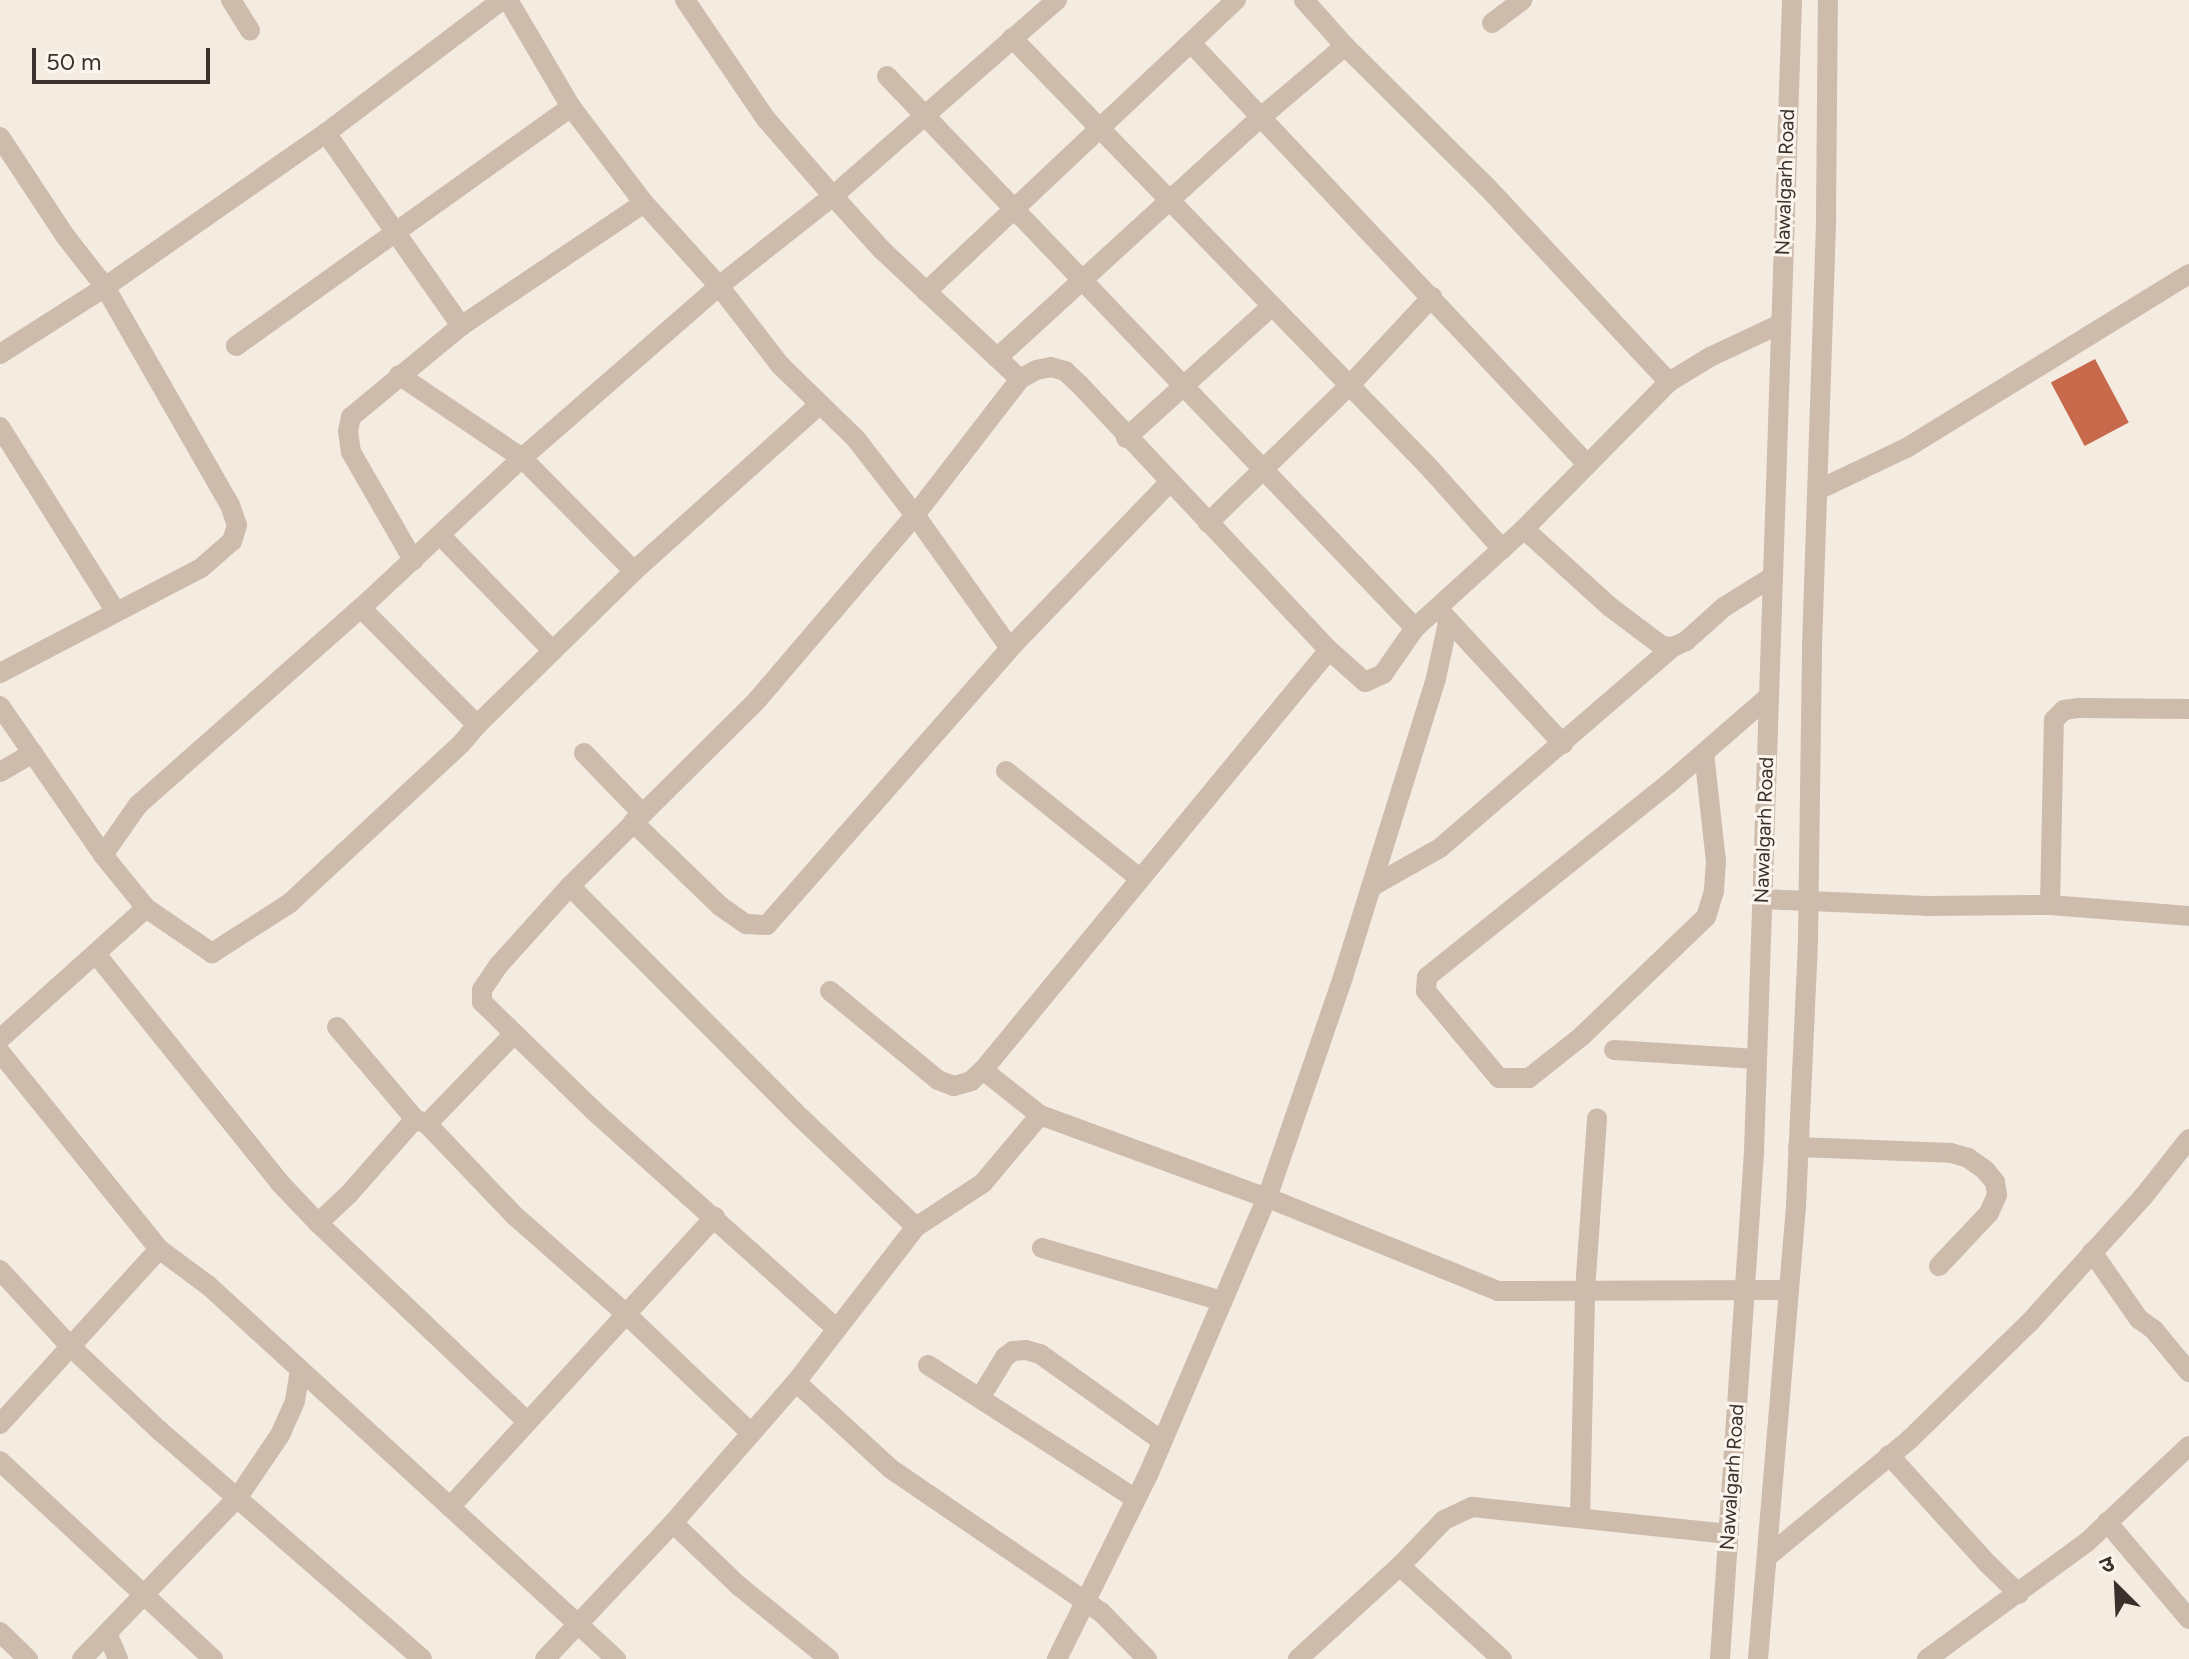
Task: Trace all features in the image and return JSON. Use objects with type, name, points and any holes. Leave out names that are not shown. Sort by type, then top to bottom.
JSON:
[{"type":"street","points":[[231,0],[250,30]]},
{"type":"street","points":[[0,354],[105,287],[326,133],[505,0],[571,107],[644,203],[719,286],[780,365],[856,439],[915,515],[1010,648]]},
{"type":"street","points":[[685,0],[766,119],[833,196],[926,292],[1020,379]]},
{"type":"street","points":[[103,855],[138,805],[361,608],[522,458],[719,286],[833,196],[1057,0]]},
{"type":"street","points":[[926,292],[1236,0]]},
{"type":"street","points":[[1304,0],[1345,46],[1488,188],[1669,382]]},
{"type":"street","points":[[1492,23],[1522,0]]},
{"type":"street","name":"Nawalgarh Road","points":[[1720,1659],[1745,1293],[1757,1059],[1792,0]]},
{"type":"street","points":[[1758,1659],[1798,1147],[1808,900],[1826,215],[1828,0]]},
{"type":"street","points":[[1012,38],[1502,549]]},
{"type":"street","points":[[1191,43],[1587,464]]},
{"type":"street","points":[[997,358],[1260,118],[1345,46]]},
{"type":"street","points":[[887,76],[1415,628]]},
{"type":"street","points":[[236,346],[571,107]]},
{"type":"street","points":[[326,133],[461,326]]},
{"type":"street","points":[[0,137],[58,225],[105,287],[230,505],[237,525],[232,541],[218,555],[0,673]]},
{"type":"street","points":[[413,560],[351,452],[348,431],[351,417],[461,326],[644,203]]},
{"type":"street","points":[[1818,490],[1908,447],[2189,274]]},
{"type":"street","points":[[1208,523],[1349,386],[1432,297]]},
{"type":"street","points":[[1126,438],[1271,307]]},
{"type":"street","points":[[837,1329],[513,1035],[482,1002],[482,990],[498,966],[570,886],[758,699],[915,515],[1020,379],[1051,367],[1065,371],[1358,679],[1375,681],[1415,628],[1444,615],[1502,549],[1669,382],[1710,357],[1780,324]]},
{"type":"street","points":[[399,375],[522,458],[634,571]]},
{"type":"street","points":[[0,706],[103,855],[146,908],[212,953],[290,903],[462,743],[634,571],[820,404]]},
{"type":"street","points":[[0,427],[116,612]]},
{"type":"street","points":[[584,753],[638,818],[720,906],[746,924],[767,925],[1010,648],[1169,483]]},
{"type":"street","points":[[1524,529],[1651,640],[1673,647]]},
{"type":"street","points":[[440,535],[553,651]]},
{"type":"street","points":[[1371,887],[1440,848],[1673,647],[1686,641],[1724,607],[1772,577]]},
{"type":"street","points":[[361,608],[477,725]]},
{"type":"street","points":[[1444,615],[1563,744]]},
{"type":"street","points":[[1057,1659],[1088,1603],[1136,1499],[1267,1198],[1371,887],[1436,678],[1444,615]]},
{"type":"street","points":[[830,991],[938,1080],[954,1086],[971,1081],[1329,650]]},
{"type":"street","points":[[1704,753],[1716,861],[1714,891],[1706,917],[1582,1036],[1540,1070],[1529,1078],[1499,1078],[1426,991],[1427,977],[1704,753],[1768,697]]},
{"type":"street","points":[[2050,905],[2054,720],[2064,710],[2079,708],[2189,709]]},
{"type":"street","points":[[0,772],[33,753]]},
{"type":"street","points":[[1006,771],[1139,878]]},
{"type":"street","points":[[570,886],[801,1118],[916,1227]]},
{"type":"street","points":[[1762,899],[1926,906],[2050,905],[2189,916]]},
{"type":"street","points":[[0,1039],[146,908]]},
{"type":"street","points":[[96,954],[279,1182],[318,1223],[528,1422]]},
{"type":"street","points":[[337,1027],[421,1121],[515,1216],[626,1314],[751,1433]]},
{"type":"street","points":[[318,1223],[513,1035]]},
{"type":"street","points":[[1614,1050],[1757,1059]]},
{"type":"street","points":[[0,1052],[159,1249],[209,1286],[616,1659]]},
{"type":"street","points":[[983,1070],[1040,1115],[1267,1198],[1498,1291],[1745,1293],[1789,1290]]},
{"type":"street","points":[[545,1659],[673,1523],[796,1382],[916,1227],[983,1183],[1040,1115]]},
{"type":"street","points":[[1580,1518],[1585,1291],[1597,1118]]},
{"type":"street","points":[[1798,1147],[1951,1153],[1968,1158],[1985,1170],[1995,1182],[1997,1195],[1989,1213],[1939,1266]]},
{"type":"street","points":[[1767,1557],[1909,1440],[2030,1322],[2186,1151]]},
{"type":"street","points":[[450,1507],[715,1217]]},
{"type":"street","points":[[1042,1248],[1222,1301]]},
{"type":"street","points":[[0,1424],[159,1249]]},
{"type":"street","points":[[2092,1252],[2139,1319],[2154,1330],[2189,1372]]},
{"type":"street","points":[[0,1270],[70,1346],[160,1431],[422,1659]]},
{"type":"street","points":[[980,1398],[1005,1357],[1013,1351],[1026,1350],[1040,1354],[1162,1441]]},
{"type":"street","points":[[928,1365],[1136,1499]]},
{"type":"street","points":[[82,1659],[238,1497],[280,1435],[295,1401],[300,1369]]},
{"type":"street","points":[[796,1382],[891,1469],[1088,1603],[1147,1659]]},
{"type":"street","points":[[1927,1659],[1961,1631],[2019,1594],[2087,1542],[2189,1446]]},
{"type":"street","points":[[1889,1455],[2019,1594]]},
{"type":"street","points":[[0,1461],[141,1596],[213,1659]]},
{"type":"street","points":[[1298,1659],[1400,1566],[1444,1520],[1472,1507],[1729,1534]]},
{"type":"street","points":[[2107,1522],[2189,1619]]},
{"type":"street","points":[[673,1523],[739,1586],[829,1659]]},
{"type":"street","points":[[1400,1566],[1502,1659]]},
{"type":"street","points":[[0,1632],[28,1659]]},
{"type":"street","points":[[107,1633],[118,1659]]},
{"type":"building","points":[[2095,359],[2129,423],[2085,446],[2051,382]]}]
